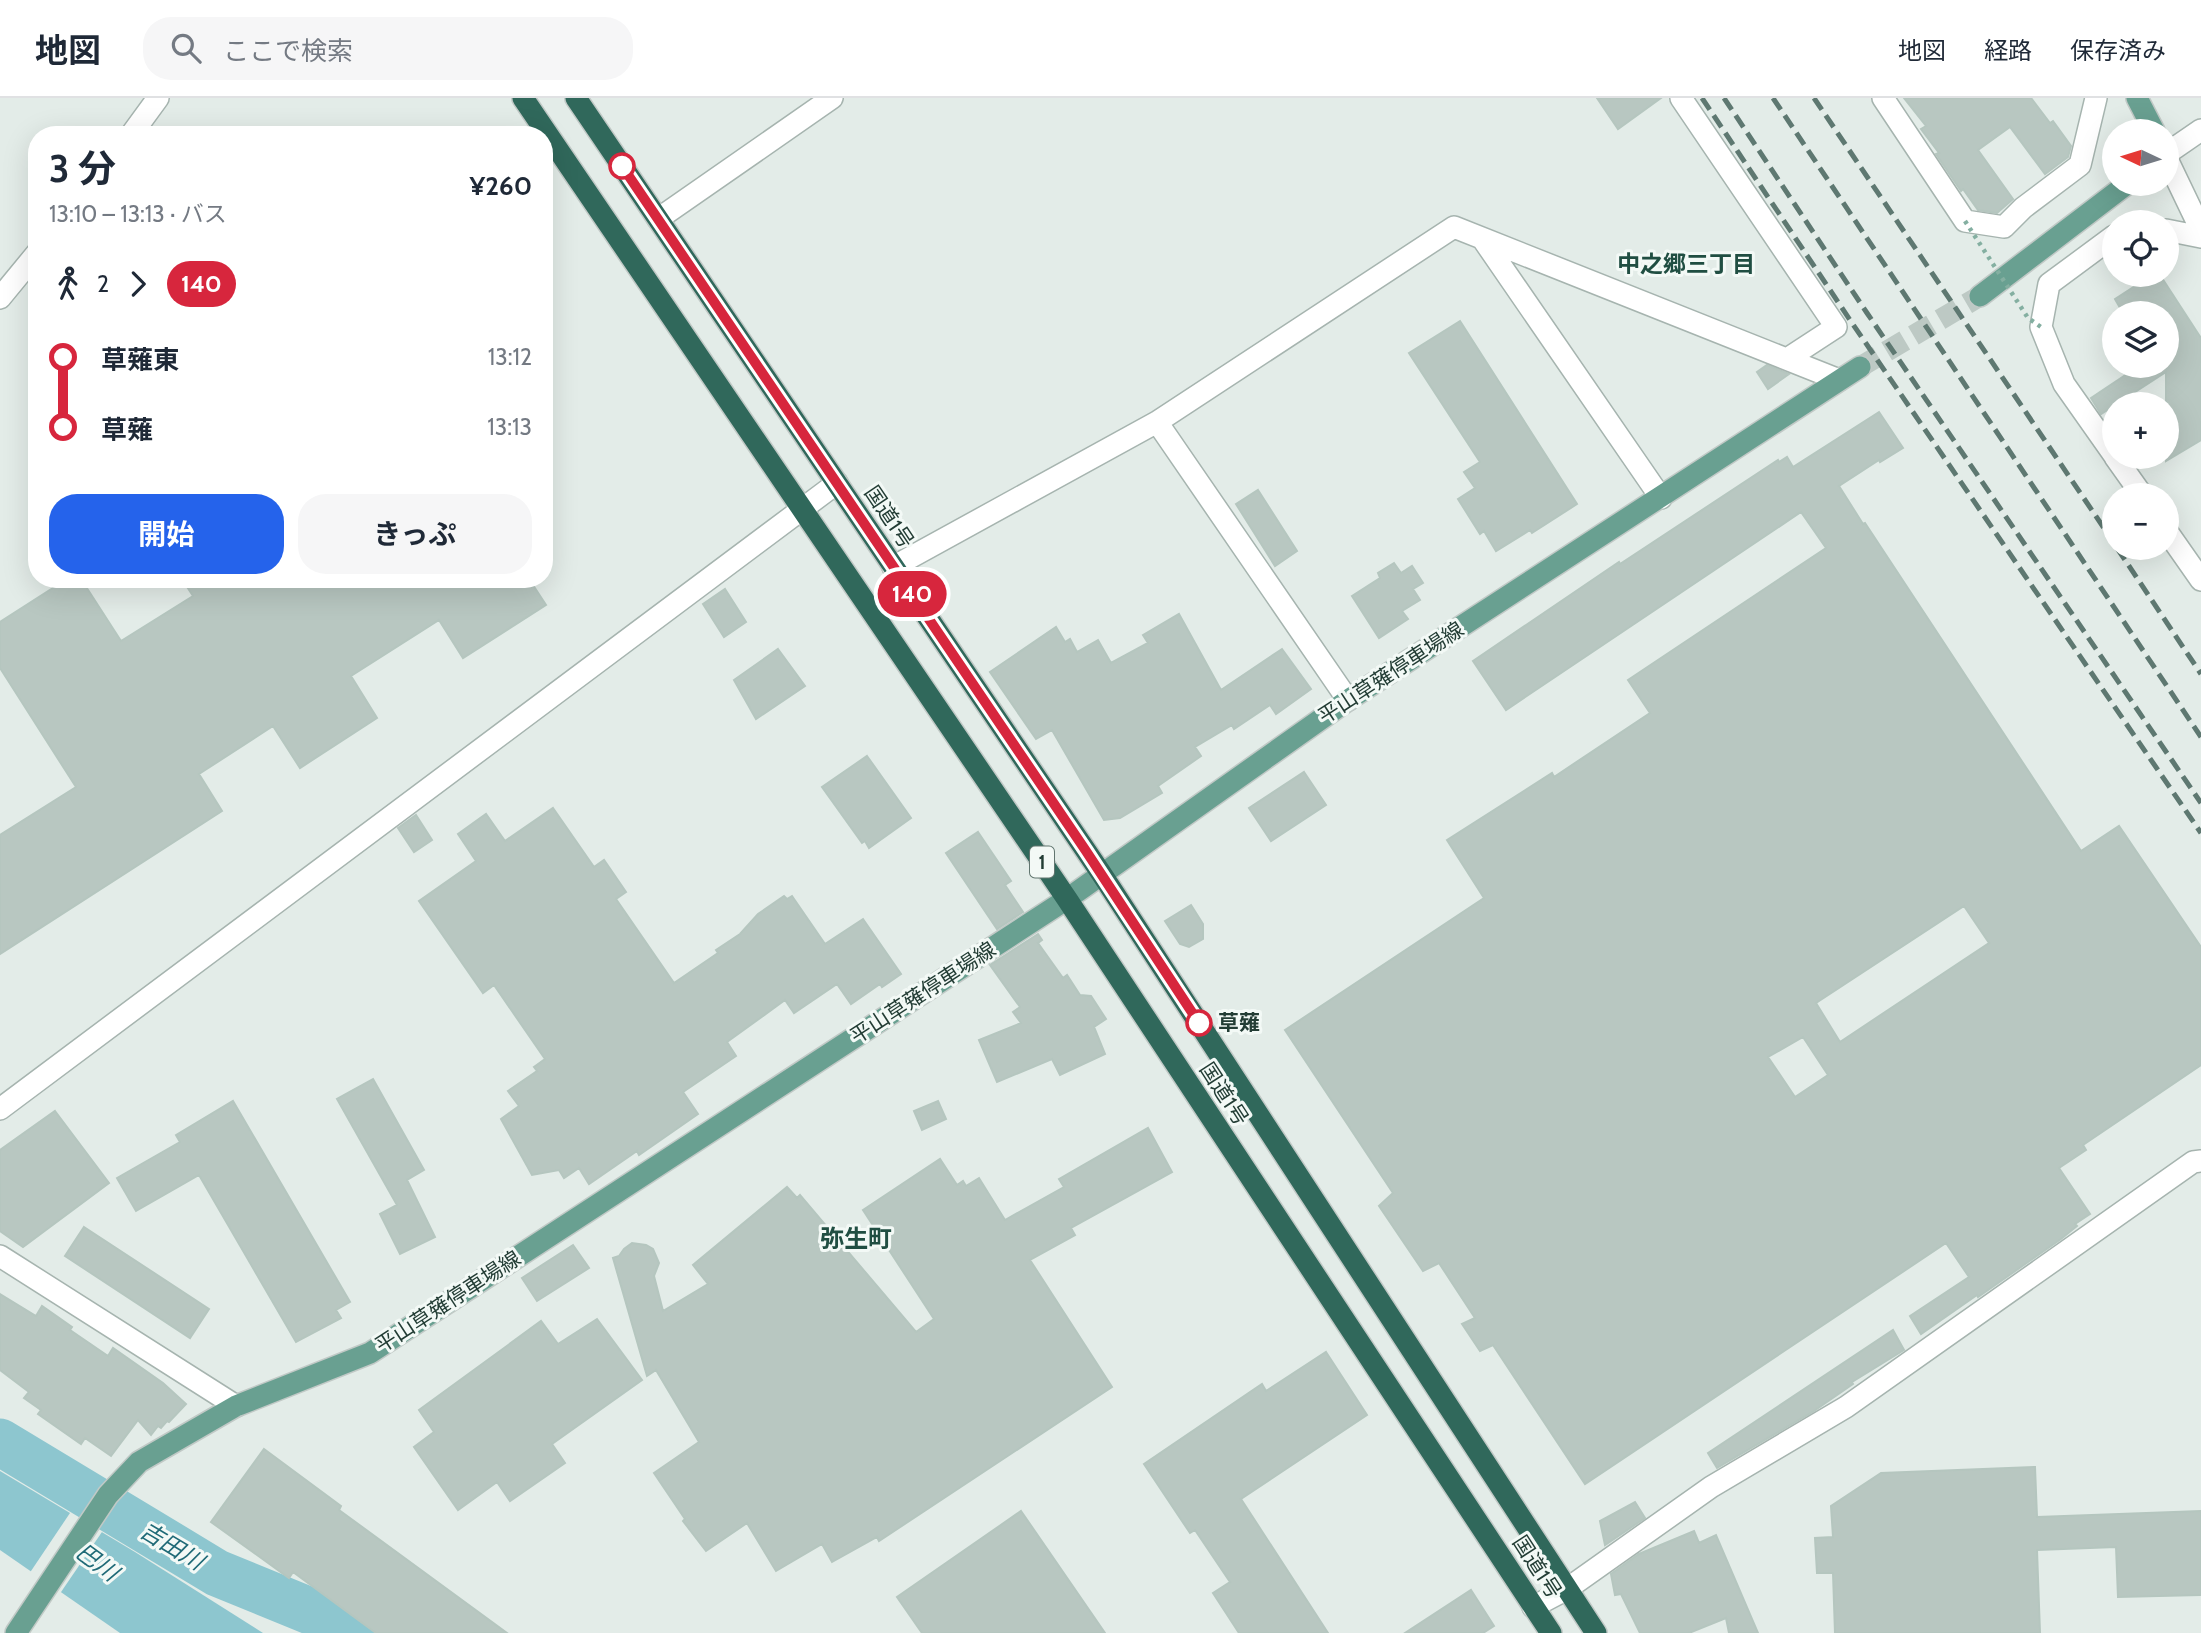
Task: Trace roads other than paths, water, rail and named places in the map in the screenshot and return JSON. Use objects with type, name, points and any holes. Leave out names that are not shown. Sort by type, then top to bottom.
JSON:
[{"type":"highway","name":"国道1号","points":[[523,98],[542,126]]},
{"type":"highway","name":"国道1号","points":[[576,98],[1101,873],[1596,1633]]},
{"type":"highway","name":"国道1号","points":[[553,142],[1067,899],[1551,1633]]},
{"type":"main road","points":[[2137,98],[2148,119]]},
{"type":"main road","points":[[1980,296],[2111,196]]},
{"type":"main road","name":"平山草薙停車場線","points":[[16,1633],[108,1495],[139,1462],[236,1406],[370,1353],[1067,899],[1348,700],[1860,367]]},
{"type":"street","points":[[138,126],[158,98]]},
{"type":"street","points":[[658,219],[831,98]]},
{"type":"street","points":[[1681,98],[1836,327],[1787,359]]},
{"type":"street","points":[[1883,98],[1965,221],[2004,227],[2080,165],[2096,98]]},
{"type":"street","points":[[2179,146],[2201,130]]},
{"type":"street","points":[[2179,183],[2201,230]]},
{"type":"street","points":[[893,566],[1157,422],[1454,227],[1839,380]]},
{"type":"street","points":[[2179,233],[2201,237]]},
{"type":"street","points":[[1482,237],[1661,498]]},
{"type":"street","points":[[2102,245],[2049,284],[2041,327],[2064,384],[2102,438]]},
{"type":"street","points":[[0,298],[28,264]]},
{"type":"street","points":[[1157,422],[1348,700]]},
{"type":"street","points":[[0,1109],[837,483]]},
{"type":"street","points":[[2179,545],[2198,568]]},
{"type":"street","points":[[1533,1607],[1567,1589],[1711,1487],[1846,1407],[2193,1162],[2201,1161]]},
{"type":"street","points":[[0,1256],[236,1406]]},
{"type":"water","name":"巴川","points":[[0,1471],[263,1633],[120,1633],[0,1550]]},
{"type":"waterway","name":"吉田川","points":[[0,1442],[217,1573],[337,1622],[351,1633]]},
{"type":"tunnel","points":[[1860,367],[1980,296]]},
{"type":"railway","points":[[1702,98],[1852,323],[2201,833]]},
{"type":"railway","points":[[1724,98],[2201,803]]},
{"type":"railway","points":[[1773,98],[2201,737]]},
{"type":"railway","points":[[1814,98],[2102,525]]},
{"type":"railway","points":[[2125,560],[2201,674]]},
{"type":"place","name":"草薙","points":[[1199,1023]]},
{"type":"district","name":"中之郷三丁目","points":[[1686,264]]},
{"type":"district","name":"弥生町","points":[[856,1239]]}]
